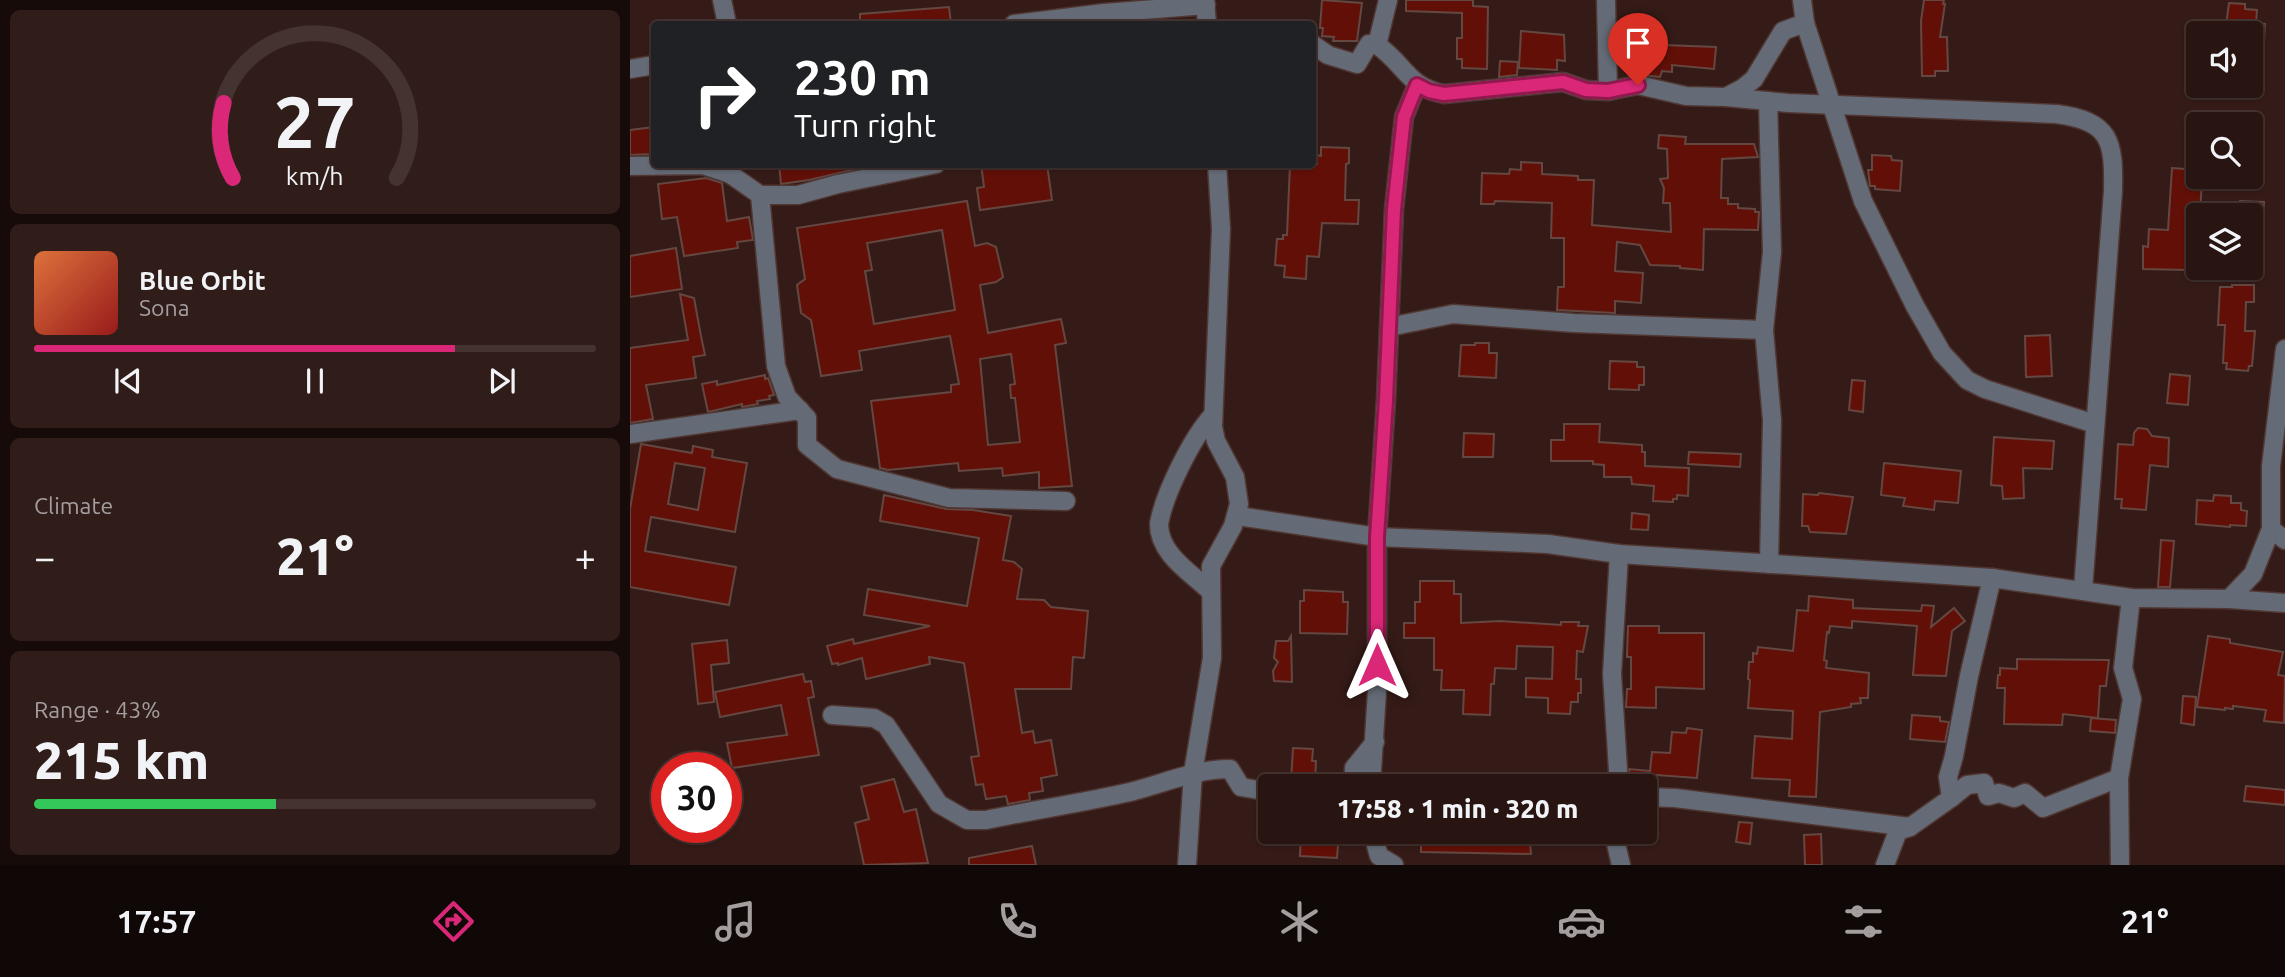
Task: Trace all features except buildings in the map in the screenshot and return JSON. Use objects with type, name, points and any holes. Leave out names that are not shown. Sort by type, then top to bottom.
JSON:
[{"type":"street","points":[[722,0],[726,21]]},
{"type":"street","points":[[1377,46],[1388,0]]},
{"type":"street","points":[[1606,0],[1608,91]]},
{"type":"street","points":[[1802,0],[1805,23],[1815,48],[1830,105],[1864,201],[1930,335],[1949,362],[1967,380],[1984,389],[2095,424]]},
{"type":"street","points":[[1039,21],[1205,2],[1208,21]]},
{"type":"street","points":[[1726,97],[1754,79],[1783,31],[1805,23]]},
{"type":"street","points":[[1316,47],[1328,55],[1357,64],[1369,44],[1377,46],[1417,85],[1444,94],[1563,82],[1586,90],[1608,91],[1638,85],[1686,96],[2056,114],[2083,118],[2102,130],[2111,151],[2113,191],[2083,590]]},
{"type":"street","points":[[630,69],[651,66]]},
{"type":"street","points":[[1372,774],[1375,742],[1377,537],[1394,209],[1404,117],[1417,85]]},
{"type":"street","points":[[1768,101],[1772,251],[1764,330],[1772,420],[1769,564]]},
{"type":"street","points":[[630,166],[651,166]]},
{"type":"street","points":[[716,168],[730,174],[760,195],[798,195],[916,168]]},
{"type":"street","points":[[1187,865],[1192,773],[1212,658],[1212,562],[1238,516],[1239,505],[1235,477],[1216,441],[1212,416],[1221,229],[1217,168]]},
{"type":"street","points":[[760,195],[776,366],[787,397],[807,418],[807,445],[837,469],[949,498],[1066,501]]},
{"type":"street","points":[[1389,327],[1453,314],[1574,323],[1764,330]]},
{"type":"street","points":[[2229,600],[2253,574],[2278,535],[2272,466],[2285,349]]},
{"type":"street","points":[[630,434],[800,410]]},
{"type":"street","points":[[1210,591],[1164,546],[1159,536],[1158,524],[1191,444],[1200,428],[1212,416]]},
{"type":"street","points":[[1238,516],[1377,537],[1548,544],[1619,554],[1992,578],[2131,598],[2285,603]]},
{"type":"street","points":[[1618,774],[1612,674],[1619,554]]},
{"type":"street","points":[[1951,798],[1948,777],[1992,578]]},
{"type":"street","points":[[2120,865],[2119,778],[2132,699],[2123,668],[2131,598]]},
{"type":"street","points":[[832,715],[874,718],[886,724],[939,804],[967,820],[986,820],[1131,791],[1192,773],[1230,769],[1241,787],[1258,790]]},
{"type":"street","points":[[1354,774],[1354,768],[1375,742]]},
{"type":"street","points":[[1885,865],[1898,831],[1910,827],[1966,785],[1984,783],[1988,796],[1999,793],[2014,798],[2025,793],[2043,808],[2119,778]]},
{"type":"street","points":[[1657,797],[1910,827]]},
{"type":"street","points":[[1377,844],[1384,862]]},
{"type":"street","points":[[1616,844],[1621,865]]},
{"type":"route","points":[[1377,665],[1377,537],[1394,209],[1404,117],[1417,85],[1444,94],[1563,82],[1586,90],[1608,91],[1638,85]]}]
